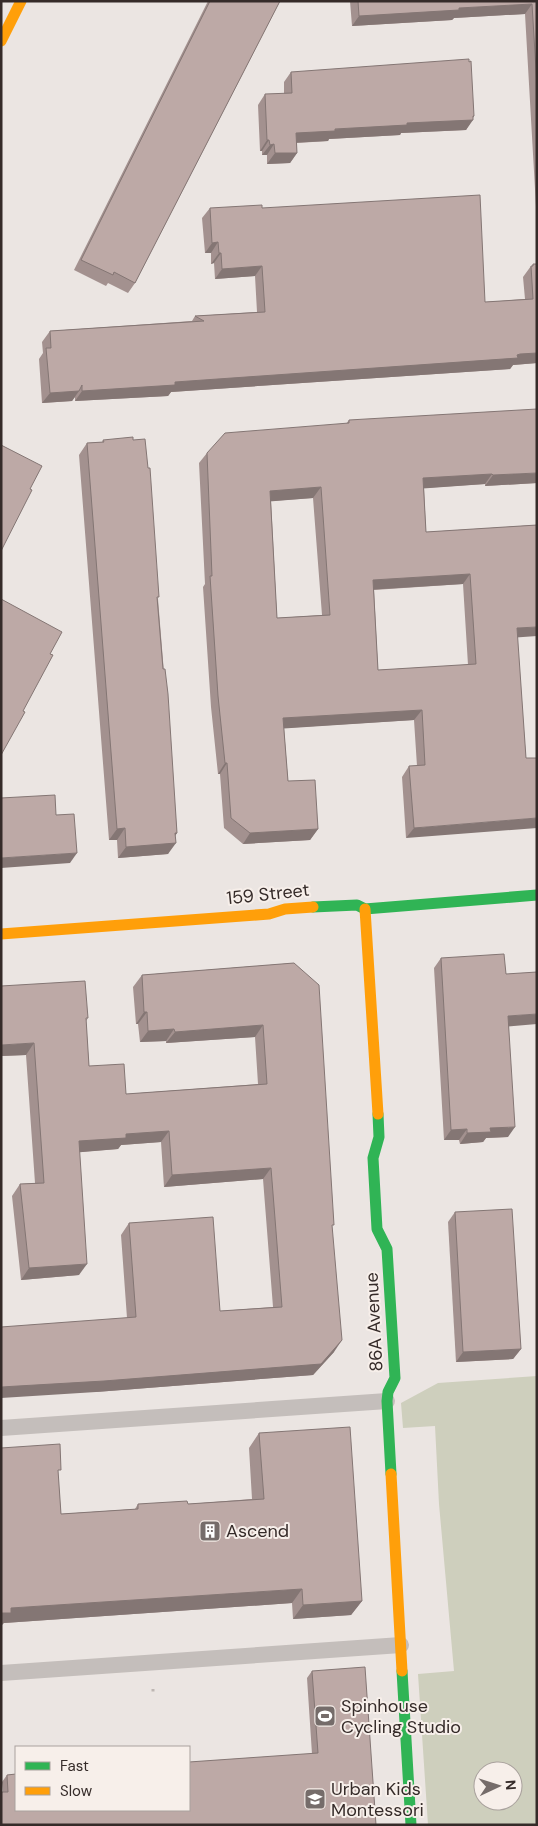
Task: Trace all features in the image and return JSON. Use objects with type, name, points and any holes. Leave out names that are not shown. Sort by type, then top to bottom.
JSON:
[{"type":"street","points":[[1,41],[21,1]]},
{"type":"street","name":"159 Street","points":[[1,934],[269,914],[285,909],[334,905],[357,905],[365,909],[537,895]]},
{"type":"street","name":"86A Avenue","points":[[365,909],[379,1137],[373,1158],[377,1229],[387,1249],[395,1378],[388,1392],[387,1401],[402,1645],[410,1825]]},
{"type":"lane","points":[[1,1428],[387,1401]]},
{"type":"lane","points":[[1,1673],[402,1645]]},
{"type":"green space","points":[[537,1376],[537,1825],[428,1825],[418,1674],[454,1671],[439,1504],[435,1426],[403,1428],[401,1403],[438,1383]]},
{"type":"building","points":[[210,1],[280,1],[135,283],[114,272],[113,275],[81,260]]},
{"type":"building","points":[[358,1],[537,1],[537,86],[532,4],[359,16]]},
{"type":"building","points":[[469,59],[469,62],[471,61],[473,120],[407,123],[407,125],[296,133],[297,153],[275,153],[274,144],[270,145],[269,140],[267,140],[265,94],[292,93],[291,72]]},
{"type":"building","points":[[480,195],[485,302],[533,299],[531,266],[537,264],[537,353],[520,354],[517,355],[518,358],[175,382],[175,385],[82,391],[82,385],[79,391],[50,393],[46,348],[51,348],[50,331],[204,321],[195,316],[265,312],[262,266],[222,269],[218,242],[212,243],[210,208],[262,205],[262,208]]},
{"type":"building","points":[[537,409],[537,473],[423,478],[426,532],[537,525],[537,627],[517,628],[526,758],[537,758],[537,818],[414,828],[409,766],[425,765],[422,710],[283,718],[288,781],[315,780],[318,829],[250,833],[231,818],[227,763],[225,763],[218,696],[210,576],[212,576],[207,453],[225,433],[349,423],[349,420]],"holes":[[[321,487],[330,615],[277,618],[270,491]],[[470,574],[476,664],[378,670],[373,580]]]},
{"type":"building","points":[[133,437],[133,440],[145,439],[148,468],[150,468],[159,597],[157,597],[163,669],[165,669],[168,694],[177,833],[175,833],[176,843],[126,847],[125,828],[117,829],[87,443]]},
{"type":"building","points":[[1,445],[42,466],[1,551]]},
{"type":"building","points":[[1,599],[62,632],[50,654],[53,655],[23,711],[25,712],[1,755]]},
{"type":"building","points":[[55,795],[56,815],[74,814],[77,853],[1,858],[1,798]]},
{"type":"building","points":[[504,954],[506,974],[537,972],[537,1014],[508,1016],[515,1127],[490,1128],[491,1132],[467,1133],[467,1129],[451,1130],[441,958]]},
{"type":"building","points":[[294,963],[319,985],[334,1225],[332,1225],[342,1340],[321,1364],[1,1387],[1,1327],[136,1317],[129,1223],[213,1217],[220,1311],[282,1307],[271,1168],[172,1175],[169,1131],[126,1134],[126,1138],[79,1141],[87,1264],[29,1268],[20,1184],[44,1183],[34,1043],[1,1045],[1,986],[85,981],[89,1066],[124,1064],[126,1094],[267,1084],[263,1025],[175,1032],[174,1029],[148,1031],[147,1012],[144,1012],[142,975]]},
{"type":"building","points":[[512,1209],[521,1349],[463,1352],[455,1212]]},
{"type":"building","name":"Ascend","points":[[350,1427],[362,1601],[303,1605],[302,1589],[11,1608],[11,1613],[1,1613],[1,1448],[60,1444],[61,1470],[58,1470],[61,1514],[138,1509],[138,1504],[187,1501],[188,1504],[264,1499],[259,1433]]},
{"type":"building","points":[[365,1667],[376,1825],[1,1825],[1,1792],[8,1792],[7,1775],[15,1774],[15,1811],[190,1811],[190,1762],[318,1753],[312,1671]]},
{"type":"traffic: fast","points":[[313,907],[357,905],[365,909],[537,895]]},
{"type":"traffic: fast","points":[[378,1114],[379,1137],[373,1158],[377,1229],[387,1249],[395,1378],[388,1392],[387,1401],[391,1474]]},
{"type":"traffic: fast","points":[[402,1671],[411,1825]]},
{"type":"traffic: slow","points":[[1,41],[21,1]]},
{"type":"traffic: slow","points":[[1,934],[269,914],[285,909],[313,907]]},
{"type":"traffic: slow","points":[[365,909],[378,1114]]},
{"type":"traffic: slow","points":[[391,1474],[402,1671]]},
{"type":"place","name":"Ascend","points":[[210,1531]]},
{"type":"place","name":"Spinhouse Cycling Studio","points":[[325,1716]]},
{"type":"place","name":"Urban Kids Montessori","points":[[315,1799]]}]
